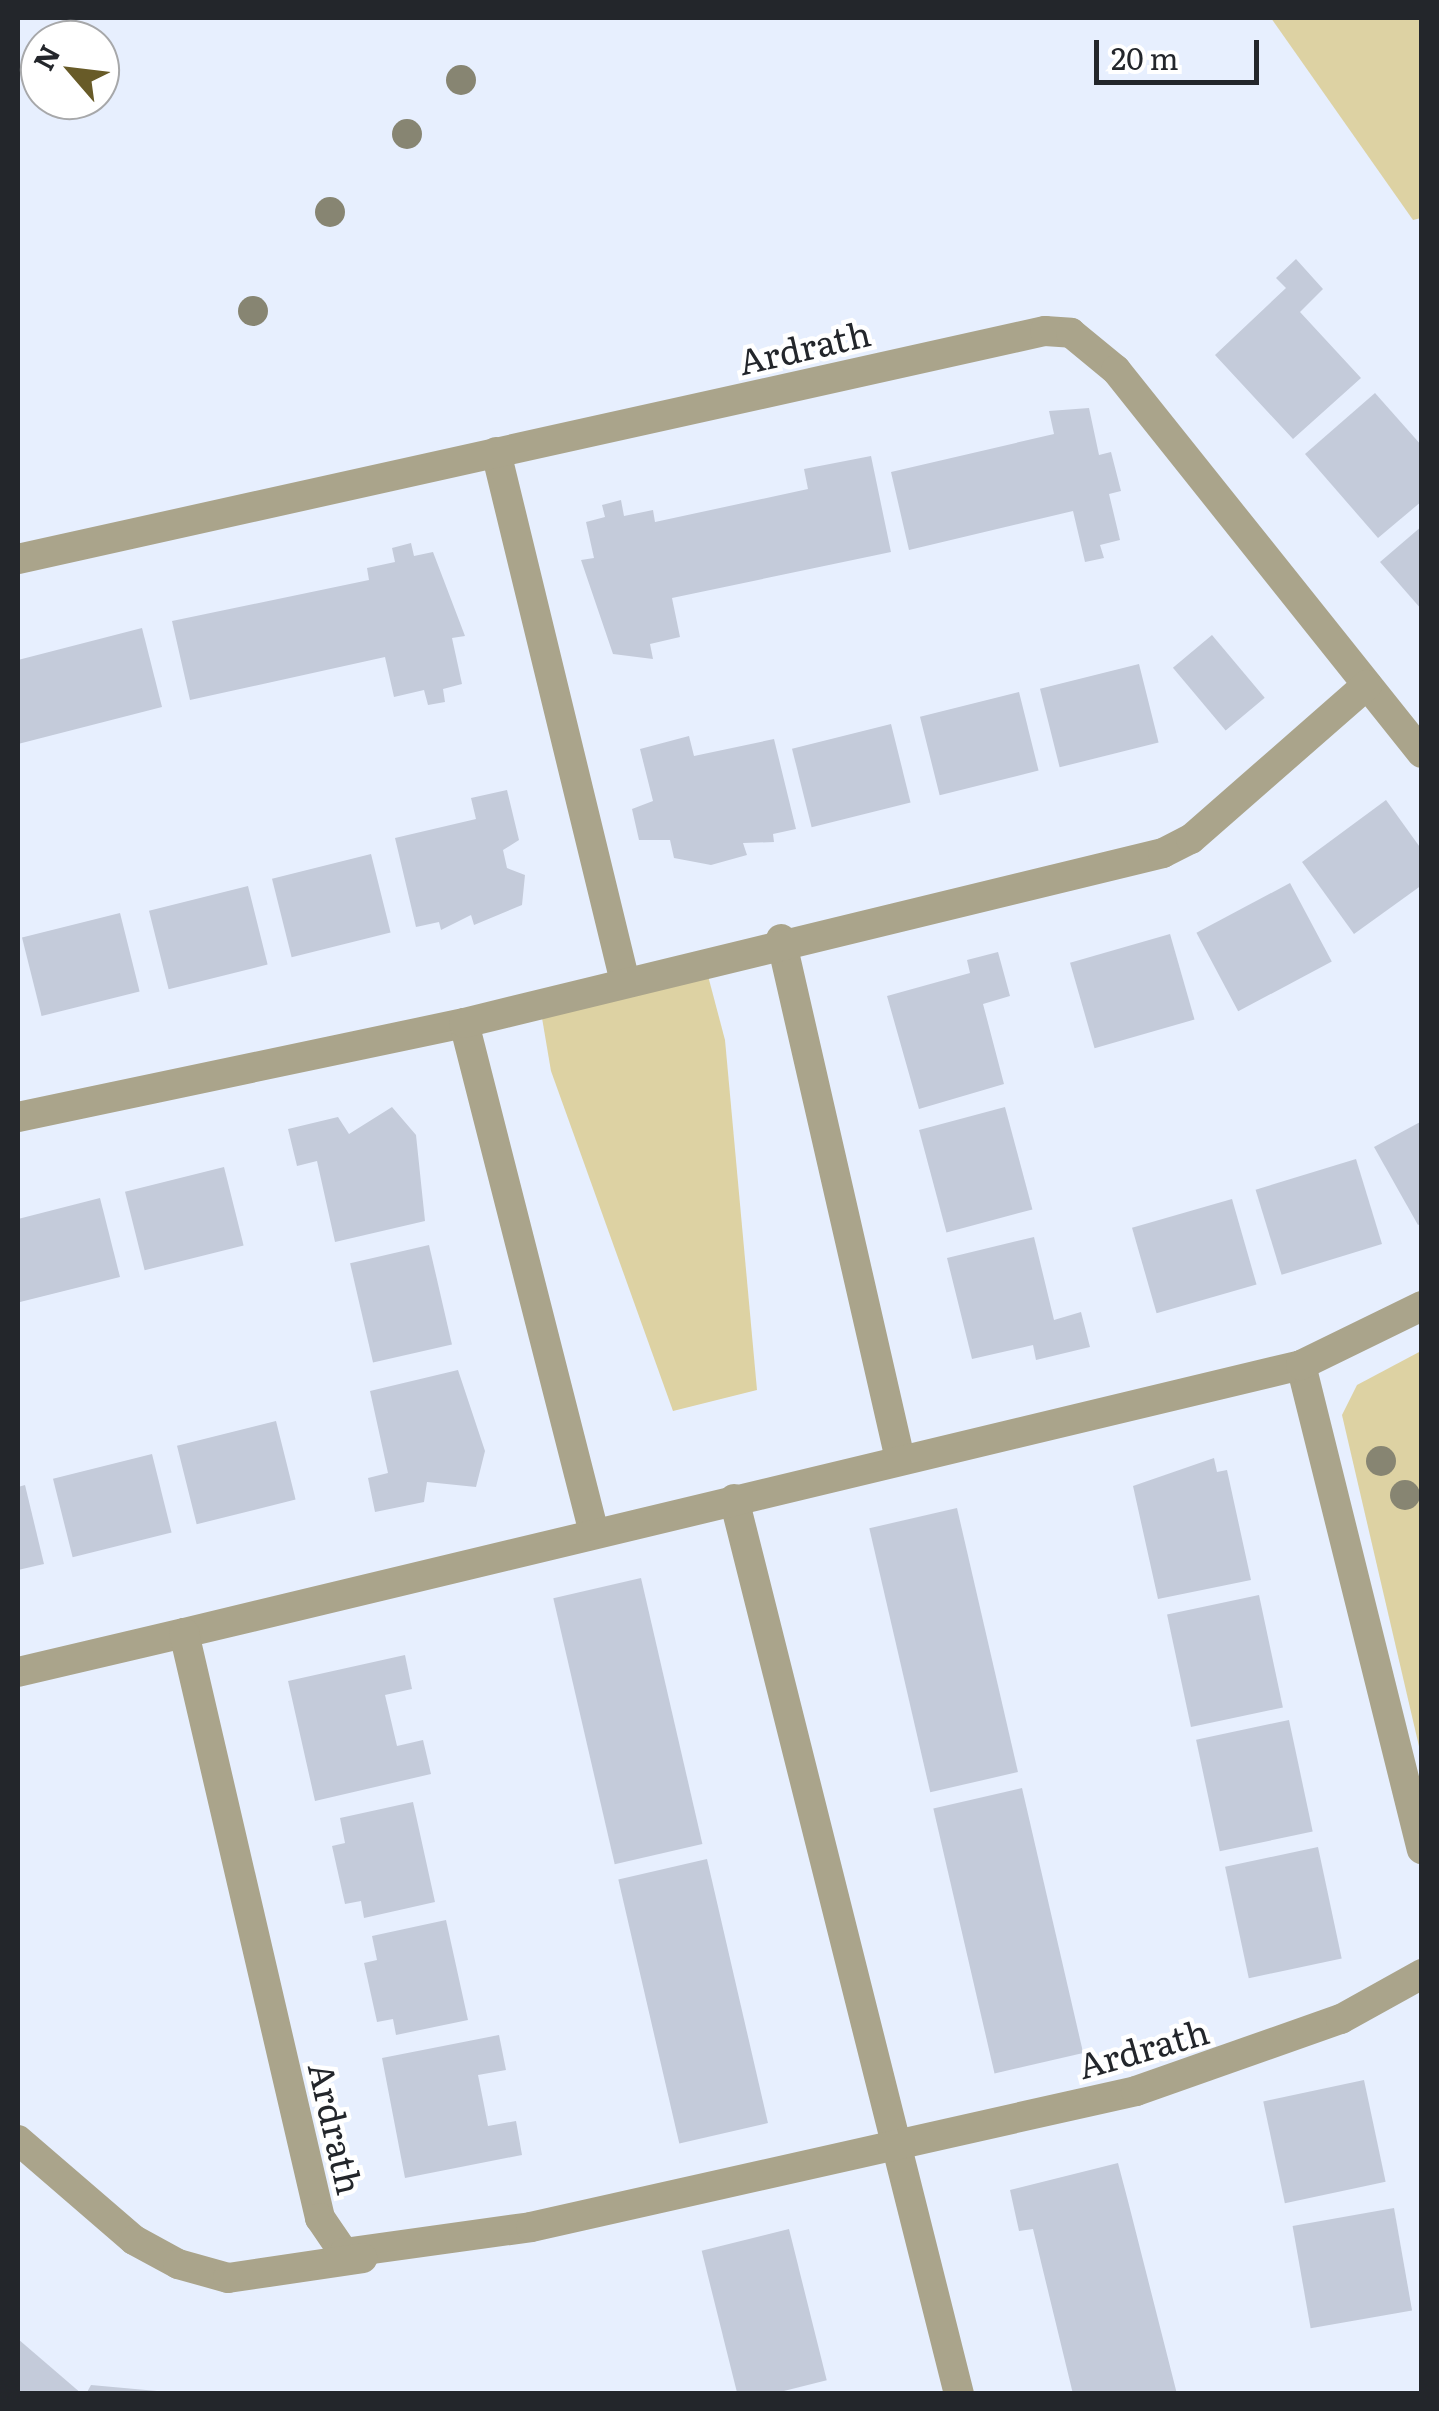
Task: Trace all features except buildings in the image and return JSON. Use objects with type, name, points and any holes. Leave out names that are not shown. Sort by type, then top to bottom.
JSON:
[{"type":"street","name":"Ardrath","points":[[18,559],[1045,330],[1071,332],[1116,370],[1422,753]]},
{"type":"street","points":[[496,452],[625,982]]},
{"type":"street","points":[[18,1117],[464,1023],[781,940],[1162,853],[1191,839],[1367,685]]},
{"type":"street","points":[[781,940],[900,1459]]},
{"type":"street","points":[[464,1023],[594,1533]]},
{"type":"street","points":[[18,1672],[1037,1425],[1301,1366],[1422,1306]]},
{"type":"street","points":[[1301,1366],[1422,1849]]},
{"type":"street","points":[[734,1499],[893,2152],[958,2394]]},
{"type":"street","name":"Ardrath","points":[[184,1633],[320,2218],[344,2253],[364,2258],[893,2152],[1153,2086],[1417,1990]]},
{"type":"street","points":[[18,2140],[134,2240],[178,2264],[228,2278],[364,2258]]},
{"type":"shaded area","points":[[1271,18],[1421,18],[1421,218],[1413,220]]},
{"type":"shaded area","points":[[707,972],[725,1040],[757,1390],[673,1411],[551,1071],[541,1012]]},
{"type":"shaded area","points":[[1421,1351],[1421,1755],[1342,1415],[1357,1385]]}]
